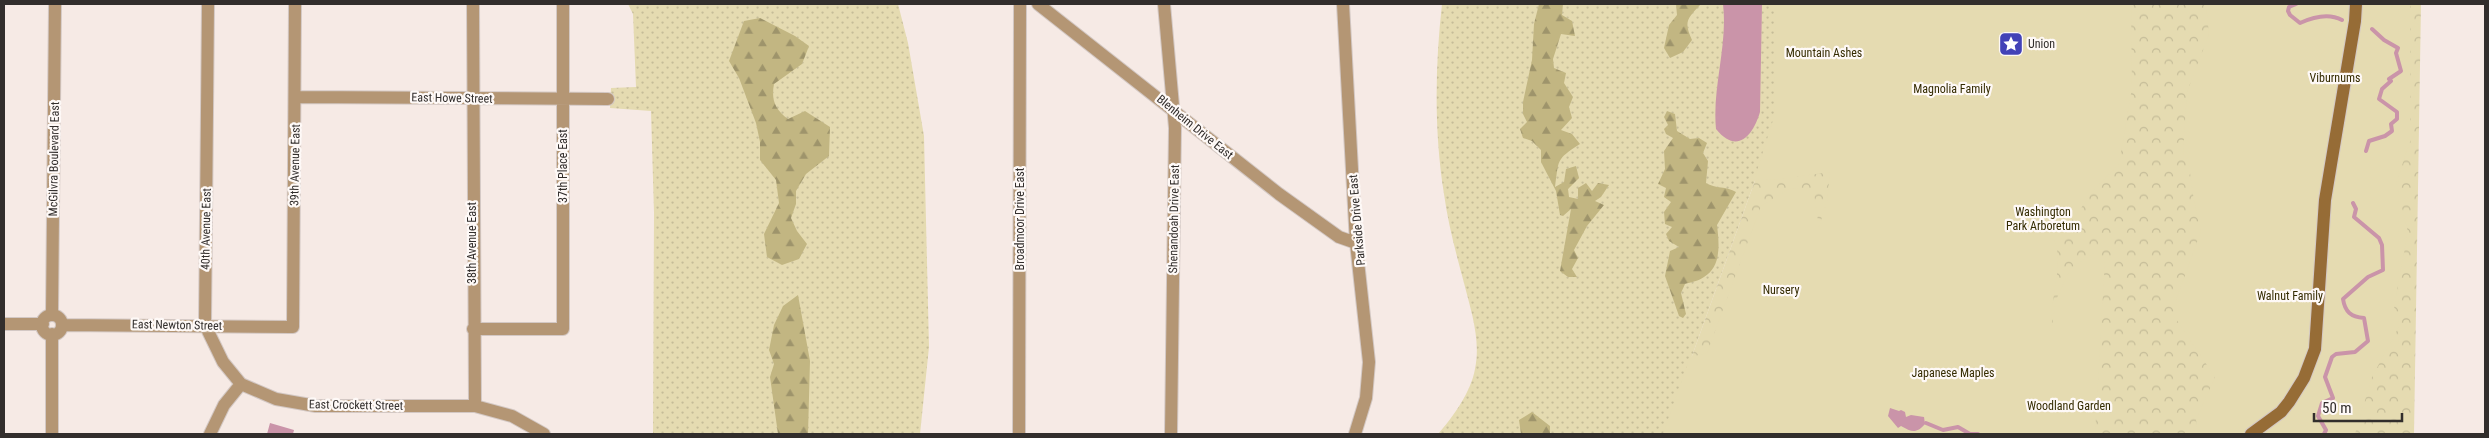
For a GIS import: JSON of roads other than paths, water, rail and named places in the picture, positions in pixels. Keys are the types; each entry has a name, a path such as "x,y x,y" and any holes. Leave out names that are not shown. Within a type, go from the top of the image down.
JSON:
{"main road":[{"path":"2251,434 2280,412 2289,402 2304,378 2315,349 2325,200 2356,21 2356,4"}],"street":[{"name":"McGilvra Boulevard East","path":"52,315 55,4"},
{"name":"40th Avenue East","path":"208,4 205,325 223,362 241,384"},
{"name":"39th Avenue East","path":"293,327 296,4"},
{"name":"38th Avenue East","path":"473,4 473,329 475,406"},
{"name":"37th Place East","path":"473,329 563,329 563,4"},
{"name":"Broadmoor Drive East","path":"1019,434 1020,4"},
{"name":"Blenheim Drive East","path":"1038,4 1279,194 1339,237 1356,243"},
{"name":"Shenandoah Drive East","path":"1164,4 1175,128 1172,434"},
{"name":"Parkside Drive East","path":"1343,4 1356,243 1369,362 1366,398 1355,434"},
{"name":"East Howe Street","path":"296,97 608,99"},
{"path":"52,315 59,317 62,324 60,332 52,334 44,330 42,324 45,318 52,315"},
{"path":"4,324 42,324"},
{"name":"East Newton Street","path":"62,324 293,327"},
{"path":"52,334 52,434"},
{"path":"210,434 224,406 241,384"},
{"name":"East Crockett Street","path":"241,384 276,399 316,406 475,406"},
{"path":"475,406 512,416 544,434"}],"waterway":[{"path":"2296,4 2289,7 2288,11 2300,23 2321,17 2332,17 2342,20"},
{"path":"2366,151 2369,141 2385,136 2392,131 2391,124 2397,119 2397,112 2379,99 2382,89 2391,81 2389,79 2401,71 2396,53 2398,48 2384,40 2372,29"},
{"path":"2324,434 2326,430 2318,416 2322,403 2333,398 2325,377 2332,357 2336,354 2355,352 2368,341 2364,318 2349,313 2343,299 2368,277 2383,270 2382,245 2379,238 2354,217 2356,209 2353,203"},
{"path":"1926,423 1943,430 1958,427 1970,434 1978,434"}],"place":[{"name":"Union","path":"2011,44"}],"park label":[{"name":"Mountain Ashes","path":"1824,53"},
{"name":"Viburnums","path":"2335,78"},
{"name":"Magnolia Family","path":"1952,89"},
{"name":"Washington Park Arboretum","path":"2043,219"},
{"name":"Nursery","path":"1781,290"},
{"name":"Walnut Family","path":"2290,296"},
{"name":"Japanese Maples","path":"1953,373"},
{"name":"Woodland Garden","path":"2069,406"}]}
